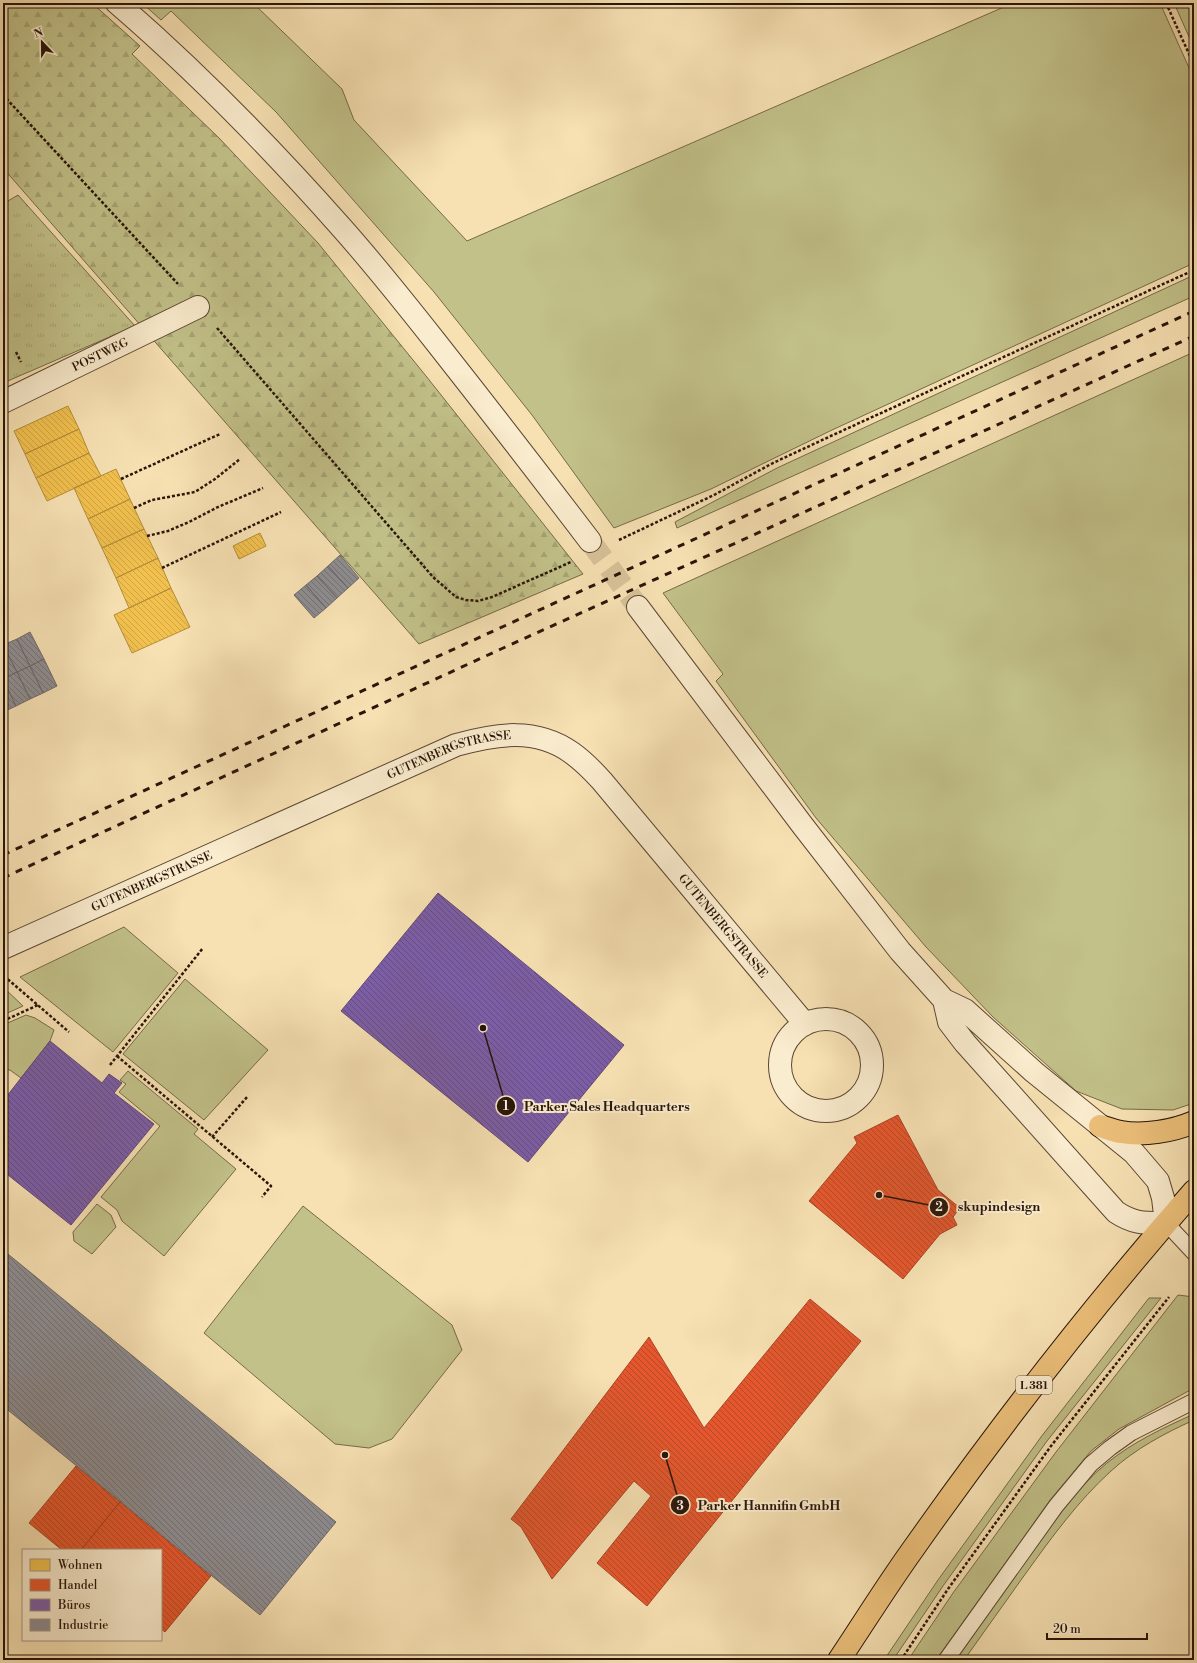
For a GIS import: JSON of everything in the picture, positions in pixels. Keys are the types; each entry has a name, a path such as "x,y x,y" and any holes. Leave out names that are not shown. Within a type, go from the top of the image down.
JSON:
{"main road":[{"path":"1100,1126 1120,1132 1147,1133 1194,1122"},
{"name":"L 381","path":"839,1660 910,1552 1016,1408 1106,1295 1194,1191"}],"street":[{"path":"117,3 151,33 261,139 342,228 422,325 590,541"},
{"name":"POSTWEG","path":"3,402 198,307"},
{"path":"638,607 890,939 944,1000 965,1010 1034,1072 1134,1153 1158,1181 1163,1198 1166,1223 1140,1223 1128,1219 1116,1212 965,1043 949,1022 944,1000"},
{"name":"GUTENBERGSTRASSE","path":"3,948 456,745 479,738 502,735 521,735 542,738 557,744 573,754 602,781 805,1024"},
{"path":"819,1019 835,1019 849,1025 861,1034 869,1047 873,1062 871,1077 865,1091 854,1102 841,1109 826,1112 811,1109 798,1101 787,1090 781,1076 780,1061 784,1046 793,1033 805,1024 819,1019"}],"lane":[{"path":"1166,1223 1194,1253"},
{"path":"946,1660 1056,1506 1091,1464 1130,1433 1194,1401"}],"path":[{"path":"1166,3 1194,65"},
{"path":"3,96 170,275 433,577 456,597 478,601 492,597 573,561"},
{"path":"615,542 714,495 773,463 1194,270"},
{"path":"121,479 220,434"},
{"path":"134,508 152,500 195,492 215,479 240,459"},
{"path":"147,536 168,531 218,507 263,488"},
{"path":"162,568 281,512"},
{"path":"110,1065 203,948"},
{"path":"3,975 69,1032"},
{"path":"3,1021 38,1005"},
{"path":"116,1056 271,1186 262,1197"},
{"path":"212,1137 248,1096"},
{"path":"901,1660 948,1589 1052,1446 1169,1297"}],"green space":[{"path":"3,3 92,3 140,46 132,54 219,138 318,243 583,574 419,644 3,168"},
{"path":"142,3 253,3 342,89 354,120 467,241 1013,3 1160,3 1194,79 1194,263 832,430 711,489 614,528 532,415 434,292 276,112 171,11 161,20"},
{"path":"1174,3 1194,3 1194,48"},
{"path":"18,195 135,326 3,383 3,204"},
{"path":"1194,275 1194,296 677,528 675,522 777,468"},
{"path":"1194,352 1194,1103 1173,1110 1122,1109 1076,1091 993,1017 926,947 816,818 716,681 723,674 663,593"},
{"path":"124,927 178,973 113,1052 20,977"},
{"path":"185,979 268,1050 204,1120 123,1054"},
{"path":"3,987 23,1006 3,1015"},
{"path":"26,1015 35,1018 54,1030 50,1041 21,1078 10,1070 3,1069 3,1025"},
{"path":"128,1071 198,1129 194,1134 236,1169 164,1256 122,1221 117,1210 101,1197 160,1126 119,1092 126,1084 120,1080"},
{"path":"97,1204 111,1215 116,1227 92,1254 74,1241 73,1232"},
{"path":"303,1206 452,1325 462,1350 392,1439 369,1448 335,1444 204,1333"},
{"path":"1178,1295 1194,1297 1194,1388 1119,1429 1091,1451 1051,1499 936,1660 908,1660 953,1593 1056,1452"},
{"path":"1149,1298 1161,1298 1047,1441 943,1586 893,1660 884,1660 938,1580 1041,1437"},
{"path":"1194,1414 1194,1420 1161,1436 1120,1463 1087,1495 1076,1507 1026,1573 964,1660 956,1660 1047,1531 1085,1484 1107,1463 1127,1448"}],"building: Wohnen":[{"path":"68,406 79,429 25,454 14,431"},
{"path":"79,429 89,453 36,478 25,454"},
{"path":"89,453 101,476 47,501 36,478"},
{"path":"116,469 130,499 88,519 74,488"},
{"path":"130,499 144,529 102,548 88,519"},
{"path":"144,529 158,558 116,578 102,548"},
{"path":"260,533 266,546 239,559 233,546"},
{"path":"158,558 171,588 129,608 116,578"},
{"path":"171,588 190,627 132,653 114,615"}],"building: Handel":[{"path":"898,1115 938,1190 960,1208 953,1217 957,1225 940,1234 903,1279 809,1201 857,1143 854,1137"},
{"path":"810,1299 861,1341 647,1606 597,1563 651,1496 634,1481 552,1579 521,1527 511,1519 649,1337 704,1428"},
{"path":"76,1466 120,1502 82,1549 61,1549 29,1523"},
{"path":"120,1502 211,1576 165,1632 162,1630 162,1549 82,1549"}],"building: Büros":[{"path":"438,893 624,1045 528,1162 341,1011"},
{"path":"50,1041 102,1083 109,1074 122,1083 114,1093 154,1124 71,1225 3,1171 3,1101"}],"building: Industrie":[{"path":"340,555 359,578 348,588 328,566"},
{"path":"328,566 348,588 337,598 317,576"},
{"path":"317,576 337,598 326,608 306,585"},
{"path":"306,585 326,608 314,618 294,595"},
{"path":"30,632 44,659 30,666 17,639"},
{"path":"17,639 30,666 17,672 3,645"},
{"path":"3,645 17,672 3,679"},
{"path":"44,659 57,686 43,693 30,666"},
{"path":"30,666 43,693 30,699 17,672"},
{"path":"17,672 30,699 16,706 3,679"},
{"path":"3,679 16,706 3,712"},
{"path":"3,1250 336,1522 260,1615 3,1406"}],"tunnel":[{"path":"590,541 638,607"}],"railway":[{"path":"3,855 1194,311"},
{"path":"3,878 501,649 1194,336"}],"place":[{"name":"Parker Sales Headquarters","path":"483,1028"},
{"name":"skupindesign","path":"879,1195"},
{"name":"Parker Hannifin GmbH","path":"665,1455"}]}
